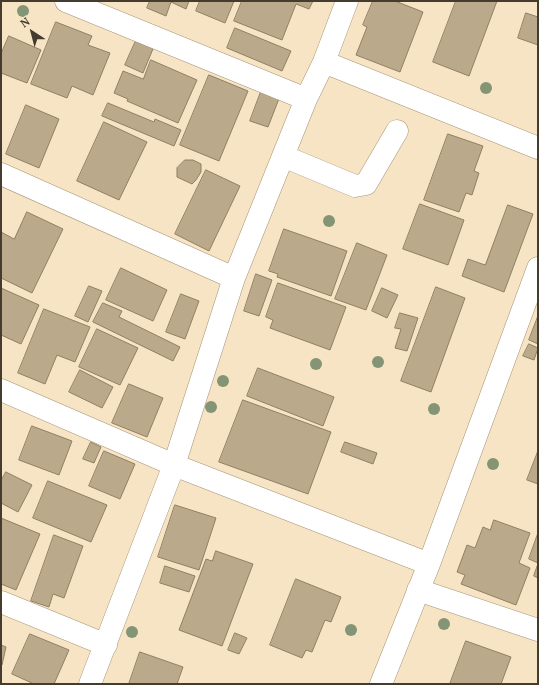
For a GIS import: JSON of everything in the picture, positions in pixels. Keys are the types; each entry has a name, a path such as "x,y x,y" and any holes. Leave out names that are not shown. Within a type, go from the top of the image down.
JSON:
{"street":[{"path":"66,1 306,99"},
{"path":"90,684 174,465 234,278 306,99 324,62 347,1"},
{"path":"324,62 538,148"},
{"path":"283,156 355,186 366,184 397,131"},
{"path":"1,174 234,278"},
{"path":"381,684 429,564 538,268"},
{"path":"1,390 174,465 429,564"},
{"path":"418,590 538,630"},
{"path":"1,602 106,645"}],"building":[{"path":"150,1 189,1 186,9 171,2 166,16 147,8"},
{"path":"200,1 234,1 225,23 196,11"},
{"path":"242,1 313,1 309,9 296,4 282,40 234,21"},
{"path":"373,1 395,1 423,12 400,72 356,55 367,27 363,25"},
{"path":"456,1 497,1 469,76 433,62"},
{"path":"526,13 538,17 538,45 518,38"},
{"path":"56,22 92,36 88,45 110,53 93,95 72,86 67,98 31,84"},
{"path":"235,28 291,51 282,71 227,48"},
{"path":"9,36 41,50 27,83 1,73 1,54"},
{"path":"138,36 155,44 143,73 125,65"},
{"path":"151,60 197,80 178,123 127,101 128,99 114,93 123,71 143,79"},
{"path":"209,75 248,91 219,161 180,145"},
{"path":"262,89 280,96 268,127 250,121"},
{"path":"108,103 154,122 155,119 181,130 174,146 102,116"},
{"path":"26,105 59,119 39,168 6,154"},
{"path":"104,122 147,142 119,200 77,181"},
{"path":"448,134 483,146 474,171 479,173 472,195 466,193 459,212 424,200"},
{"path":"185,160 193,160 201,164 201,172 192,184 177,177 177,168"},
{"path":"206,170 240,186 209,251 175,234"},
{"path":"420,204 464,220 448,265 403,249"},
{"path":"508,205 533,214 504,292 462,276 468,259 485,265"},
{"path":"27,212 63,229 32,293 1,278 1,232 14,239"},
{"path":"284,229 347,251 331,296 277,277 278,274 269,271"},
{"path":"357,243 387,255 366,310 335,299"},
{"path":"121,268 167,290 153,321 106,300"},
{"path":"256,274 272,280 259,316 244,311"},
{"path":"278,283 346,307 330,350 270,328 273,320 266,317"},
{"path":"89,286 102,291 88,322 75,316"},
{"path":"436,287 465,298 431,392 401,381"},
{"path":"1,288 39,305 21,344 1,335"},
{"path":"382,288 398,295 387,318 372,311"},
{"path":"181,294 199,301 185,339 166,332"},
{"path":"103,303 122,311 119,317 180,347 173,361 93,322"},
{"path":"44,309 90,327 75,362 57,355 45,384 18,373"},
{"path":"400,313 418,318 407,351 395,348 401,329 395,328"},
{"path":"538,316 538,344 529,340"},
{"path":"97,329 138,348 120,385 79,367"},
{"path":"529,344 538,348 534,360 523,356"},
{"path":"258,368 334,397 323,426 247,396"},
{"path":"80,370 113,387 102,408 69,392"},
{"path":"129,384 163,398 147,437 112,423"},
{"path":"243,400 331,432 308,494 219,462"},
{"path":"32,426 72,441 59,475 19,460"},
{"path":"91,442 101,447 94,463 83,459"},
{"path":"345,442 377,453 373,464 341,452"},
{"path":"104,451 135,464 120,499 89,486"},
{"path":"538,451 538,484 527,480"},
{"path":"6,472 32,485 18,512 1,503 1,481"},
{"path":"48,481 107,505 91,542 33,518"},
{"path":"175,505 216,518 199,570 158,557"},
{"path":"1,518 40,534 16,590 1,584"},
{"path":"494,520 530,533 519,563 530,568 516,605 461,584 465,575 457,572 467,545 475,548 483,527 490,530"},
{"path":"538,533 538,563 529,559"},
{"path":"54,535 83,546 64,598 53,594 49,607 31,601"},
{"path":"216,551 253,564 222,646 179,630 206,559 212,561"},
{"path":"538,564 538,578 534,576"},
{"path":"165,566 195,576 189,592 160,583"},
{"path":"296,579 341,597 331,622 325,620 312,652 306,650 302,658 270,645"},
{"path":"235,633 247,638 239,654 228,650"},
{"path":"30,634 69,650 54,684 34,684 12,674"},
{"path":"466,641 511,657 501,684 450,684"},
{"path":"1,645 6,647 2,665 1,665"},
{"path":"140,652 183,667 177,684 129,684"}]}
